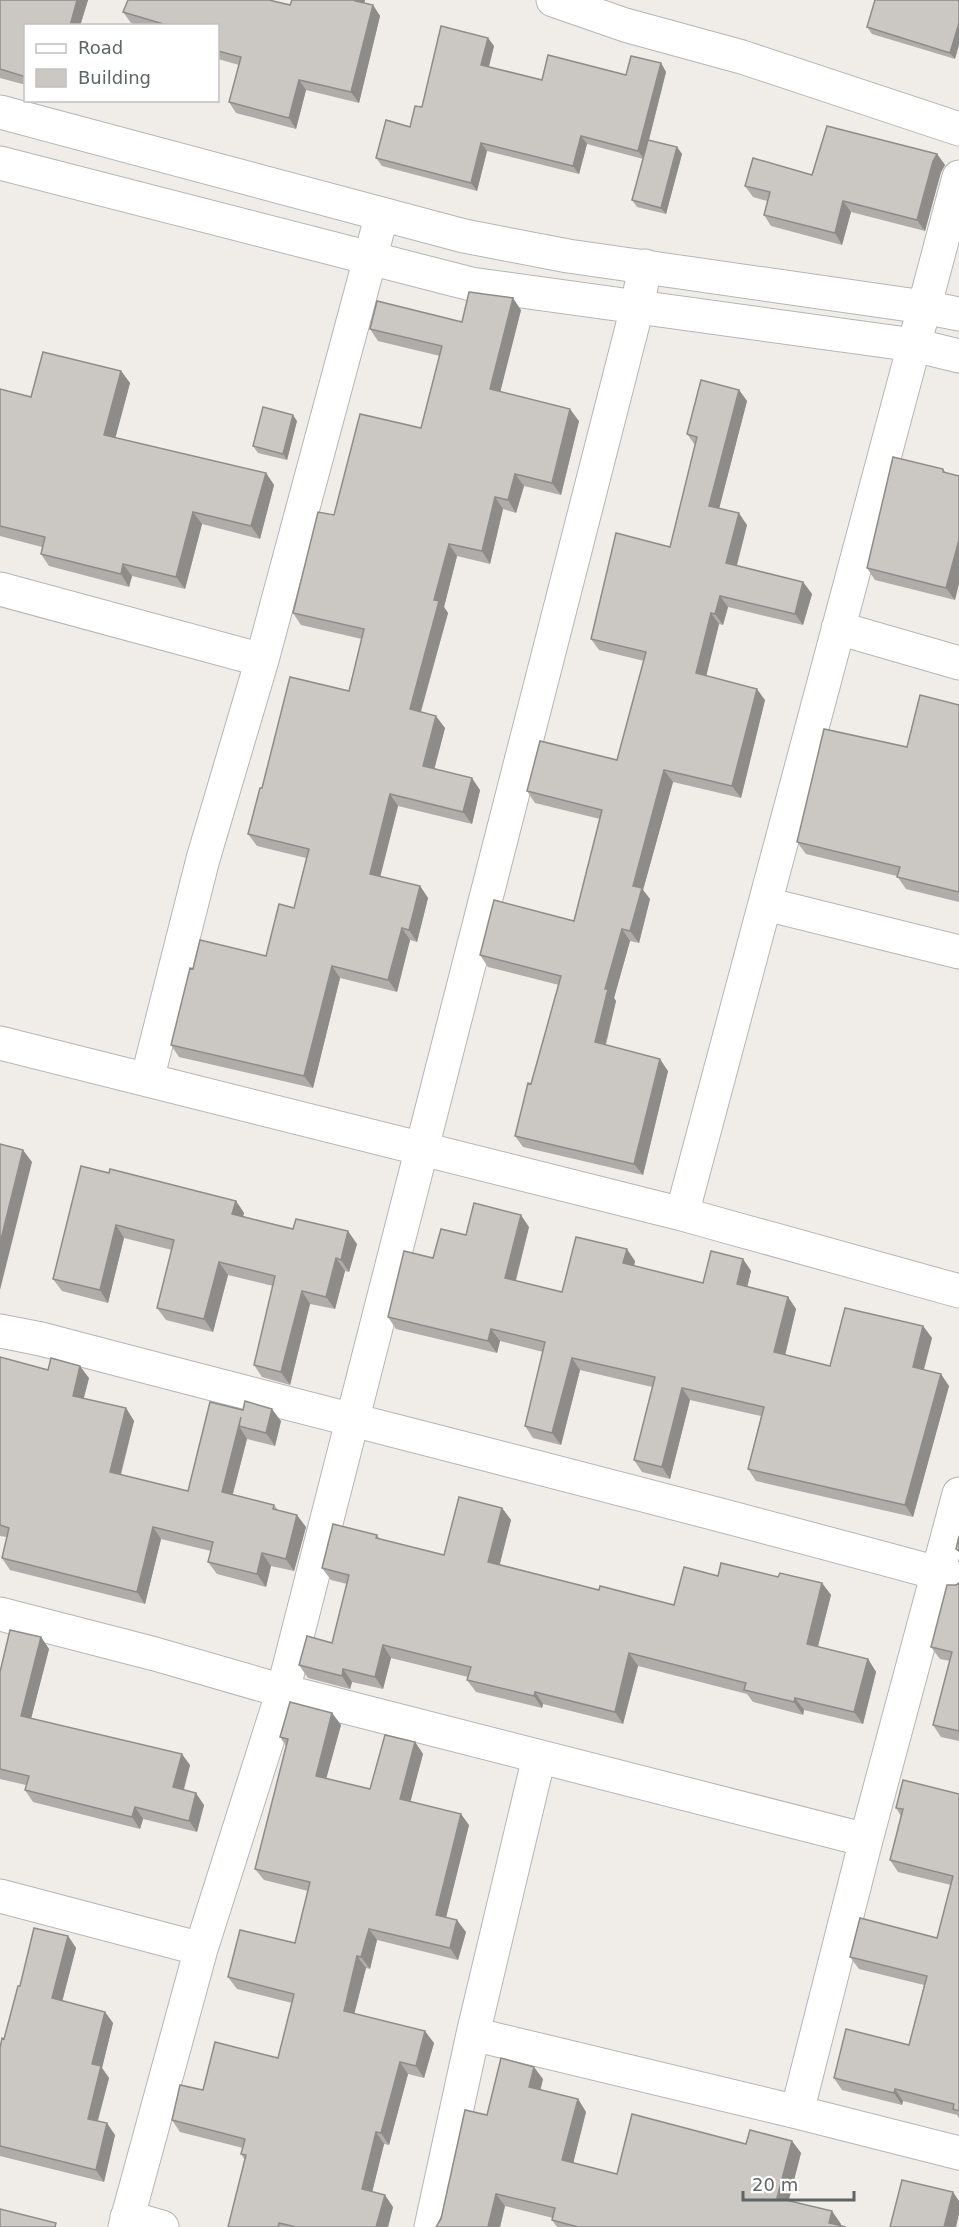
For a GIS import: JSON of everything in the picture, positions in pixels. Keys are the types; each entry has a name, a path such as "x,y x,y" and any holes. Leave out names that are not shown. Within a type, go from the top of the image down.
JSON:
{"street":[{"path":"554,0 625,25 742,57 959,129"},
{"path":"0,112 464,236 568,256 959,314"},
{"path":"0,163 471,284 914,345 959,356"},
{"path":"682,1214 959,177"},
{"path":"147,1080 203,859 262,660 382,214"},
{"path":"162,2227 126,2222 201,1949 283,1691 637,308 645,266"},
{"path":"0,589 262,660"},
{"path":"838,628 959,663"},
{"path":"765,904 959,952"},
{"path":"0,1042 682,1214 959,1291"},
{"path":"0,1331 678,1504 948,1576"},
{"path":"797,2112 866,1840 948,1576 959,1494"},
{"path":"0,1614 155,1654 283,1691 866,1840"},
{"path":"431,2227 473,2034 539,1756"},
{"path":"0,1896 201,1949"},
{"path":"473,2034 959,2153"}],"building":[{"path":"0,0 77,0 71,24 24,24 24,76 0,69"},
{"path":"128,0 269,0 290,5 292,0 355,0 373,5 351,92 299,80 289,118 229,102 241,57 219,51 219,24 163,24 123,12"},
{"path":"875,0 959,0 959,23 950,53 867,27"},
{"path":"441,26 488,38 481,65 542,80 548,55 626,75 631,56 661,63 638,151 581,136 573,166 481,143 471,183 376,158 386,120 410,127 415,106 422,107"},
{"path":"827,126 937,154 917,220 843,201 835,233 764,215 770,192 745,186 753,158 812,175"},
{"path":"648,140 677,147 661,208 632,200"},
{"path":"469,292 513,298 490,389 570,409 552,483 515,474 508,500 495,497 482,551 449,544 434,600 439,601 410,709 436,716 423,766 472,778 463,812 390,794 370,874 420,886 409,930 402,928 388,980 332,966 304,1076 171,1045 190,968 193,969 200,940 266,956 279,904 294,908 309,849 248,834 290,677 349,691 364,629 293,613 318,512 334,515 360,414 421,428 442,346 370,329 377,301 462,322"},
{"path":"43,352 121,371 104,435 266,473 251,526 193,512 176,577 123,564 121,574 41,554 45,537 0,526 0,389 31,397"},
{"path":"701,380 739,390 709,506 739,513 726,563 803,582 795,614 720,596 715,614 711,613 696,673 757,689 732,786 664,770 633,886 642,888 630,931 622,929 605,989 608,989 595,1042 660,1059 634,1164 515,1136 528,1083 531,1084 561,976 480,955 494,900 574,921 602,810 527,791 540,741 617,760 646,652 591,639 616,533 670,547 697,437 687,434"},
{"path":"263,407 293,415 283,454 253,446"},
{"path":"893,457 943,469 943,472 959,476 959,540 946,588 867,568"},
{"path":"920,695 959,705 959,892 897,877 900,867 797,842 824,729 907,747"},
{"path":"0,1144 23,1150 0,1243"},
{"path":"81,1166 109,1173 110,1169 236,1201 232,1214 293,1229 296,1219 348,1231 341,1260 336,1258 326,1297 302,1291 281,1372 254,1365 275,1276 219,1262 204,1319 157,1308 174,1240 116,1225 100,1290 53,1279"},
{"path":"474,1203 521,1215 505,1278 562,1292 576,1237 627,1249 623,1263 703,1283 711,1251 743,1259 737,1284 788,1297 774,1352 830,1366 845,1308 923,1326 913,1367 941,1374 905,1505 748,1469 764,1407 682,1388 662,1467 634,1460 655,1377 572,1358 552,1433 525,1426 545,1342 491,1329 488,1341 388,1317 404,1251 433,1258 441,1229 466,1235"},
{"path":"0,1357 48,1370 51,1358 80,1366 73,1396 126,1408 110,1472 188,1491 210,1402 243,1410 245,1401 272,1409 266,1433 239,1426 241,1417 222,1492 274,1505 273,1509 297,1515 286,1559 262,1553 257,1574 208,1562 213,1542 153,1527 137,1592 2,1558 9,1528 0,1525"},
{"path":"459,1497 502,1508 488,1562 599,1590 600,1586 674,1605 684,1567 718,1576 721,1563 778,1577 780,1573 822,1583 807,1644 868,1659 854,1712 795,1698 794,1702 744,1690 746,1683 629,1653 615,1712 535,1692 534,1696 467,1680 471,1667 383,1645 375,1677 343,1669 342,1676 299,1665 307,1636 332,1643 349,1575 322,1568 333,1524 377,1535 376,1538 444,1555"},
{"path":"959,1583 959,1731 933,1725 952,1652 931,1647 947,1585"},
{"path":"10,1630 41,1637 21,1716 182,1754 173,1787 196,1793 189,1821 135,1807 132,1817 25,1790 29,1776 0,1769 0,1672"},
{"path":"290,1702 332,1713 316,1776 370,1789 385,1735 415,1742 400,1799 461,1814 436,1915 457,1920 450,1948 369,1929 361,1957 357,1956 344,2011 425,2031 416,2066 400,2062 381,2133 376,2132 362,2189 385,2195 376,2227 296,2227 279,2223 278,2227 228,2227 246,2155 241,2154 245,2139 172,2120 180,2085 203,2090 215,2042 278,2058 294,1994 228,1977 240,1930 295,1943 310,1882 255,1869 288,1739 280,1737"},
{"path":"903,1780 959,1794 959,2111 953,2109 954,2104 895,2089 894,2093 834,2078 846,2029 909,2045 927,1976 850,1957 860,1918 937,1938 953,1876 890,1860 903,1809 896,1808"},
{"path":"34,1928 68,1936 52,1998 105,2012 92,2064 101,2066 88,2119 107,2123 96,2170 0,2146 0,2048 18,1986 20,1986"},
{"path":"501,2058 534,2067 529,2087 578,2099 562,2160 617,2174 632,2114 746,2144 750,2130 792,2141 777,2198 832,2211 829,2223 846,2227 578,2227 552,2220 555,2208 496,2194 488,2227 436,2227 441,2219 465,2110 487,2115"},
{"path":"902,2180 953,2192 944,2227 890,2227"},
{"path":"0,2209 56,2223 55,2227 0,2227"}]}
